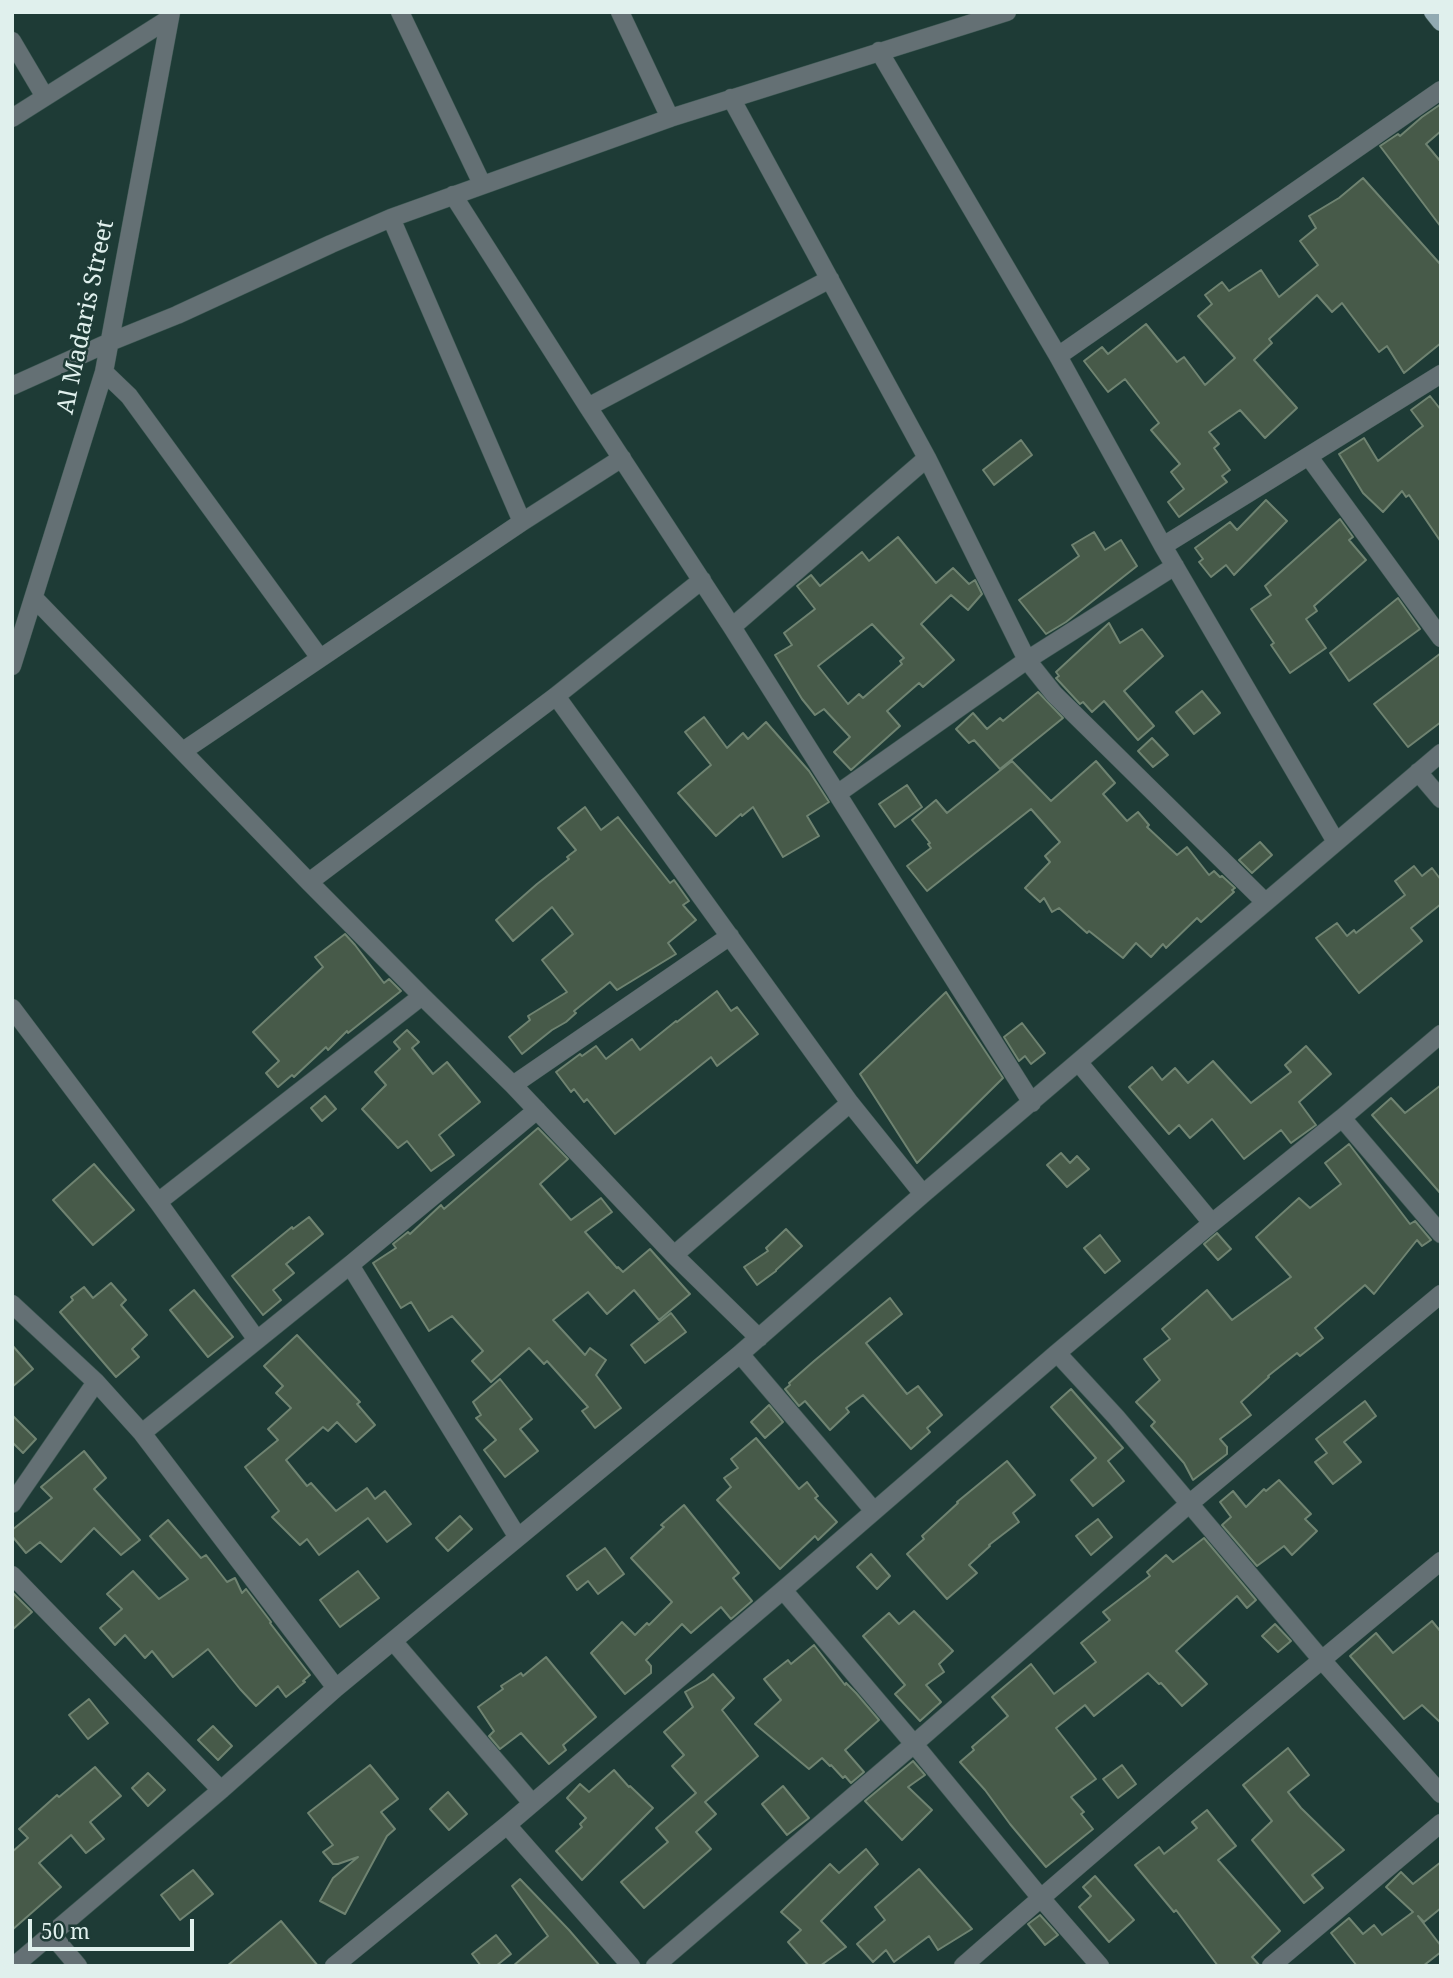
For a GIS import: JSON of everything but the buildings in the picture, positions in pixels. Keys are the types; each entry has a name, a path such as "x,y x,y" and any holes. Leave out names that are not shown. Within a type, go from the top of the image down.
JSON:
{"main road":[{"path":"1433,12 1441,22"}],"street":[{"path":"400,12 482,184"},
{"path":"620,12 670,118"},
{"path":"12,386 391,218 670,118 879,51 956,20 1007,12"},
{"path":"12,118 170,15"},
{"name":"Al Madaris Street","path":"12,666 104,372 170,15"},
{"path":"12,41 44,97"},
{"path":"879,51 1058,356 1163,546 1336,842"},
{"path":"1058,356 1441,90"},
{"path":"731,98 928,458 1027,660 1054,694 1265,902"},
{"path":"453,195 732,627 1032,1103"},
{"path":"391,218 522,522"},
{"path":"588,407 830,279"},
{"path":"104,372 130,396 320,658"},
{"path":"1163,546 1441,374"},
{"path":"1309,457 1441,638"},
{"path":"183,751 522,522 622,458"},
{"path":"732,627 928,458"},
{"path":"837,794 1027,660 1175,566"},
{"path":"309,882 556,696 702,580"},
{"path":"34,598 309,882 513,1085 674,1255 759,1338"},
{"path":"556,696 850,1103 923,1194"},
{"path":"13,1966 221,1790 336,1688 759,1338 923,1194 1441,753"},
{"path":"1418,772 1441,799"},
{"path":"513,1085 730,936"},
{"path":"158,1202 422,996"},
{"path":"12,1008 158,1202 257,1340"},
{"path":"334,1966 507,1825 1057,1353 1441,1034"},
{"path":"1079,1063 1212,1223"},
{"path":"674,1255 850,1103"},
{"path":"142,1433 537,1111"},
{"path":"1342,1118 1441,1234"},
{"path":"350,1265 517,1536"},
{"path":"654,1966 1189,1504 1441,1294"},
{"path":"12,1304 96,1382 142,1433 336,1688"},
{"path":"1057,1353 1116,1418 1321,1660 1441,1794"},
{"path":"740,1354 874,1511"},
{"path":"12,1504 96,1382"},
{"path":"963,1966 1040,1897 1441,1561"},
{"path":"12,1575 221,1790"},
{"path":"783,1590 1100,1966"},
{"path":"393,1641 532,1803"},
{"path":"1271,1966 1441,1823"},
{"path":"507,1825 631,1966"},
{"path":"51,1934 78,1966"}]}
